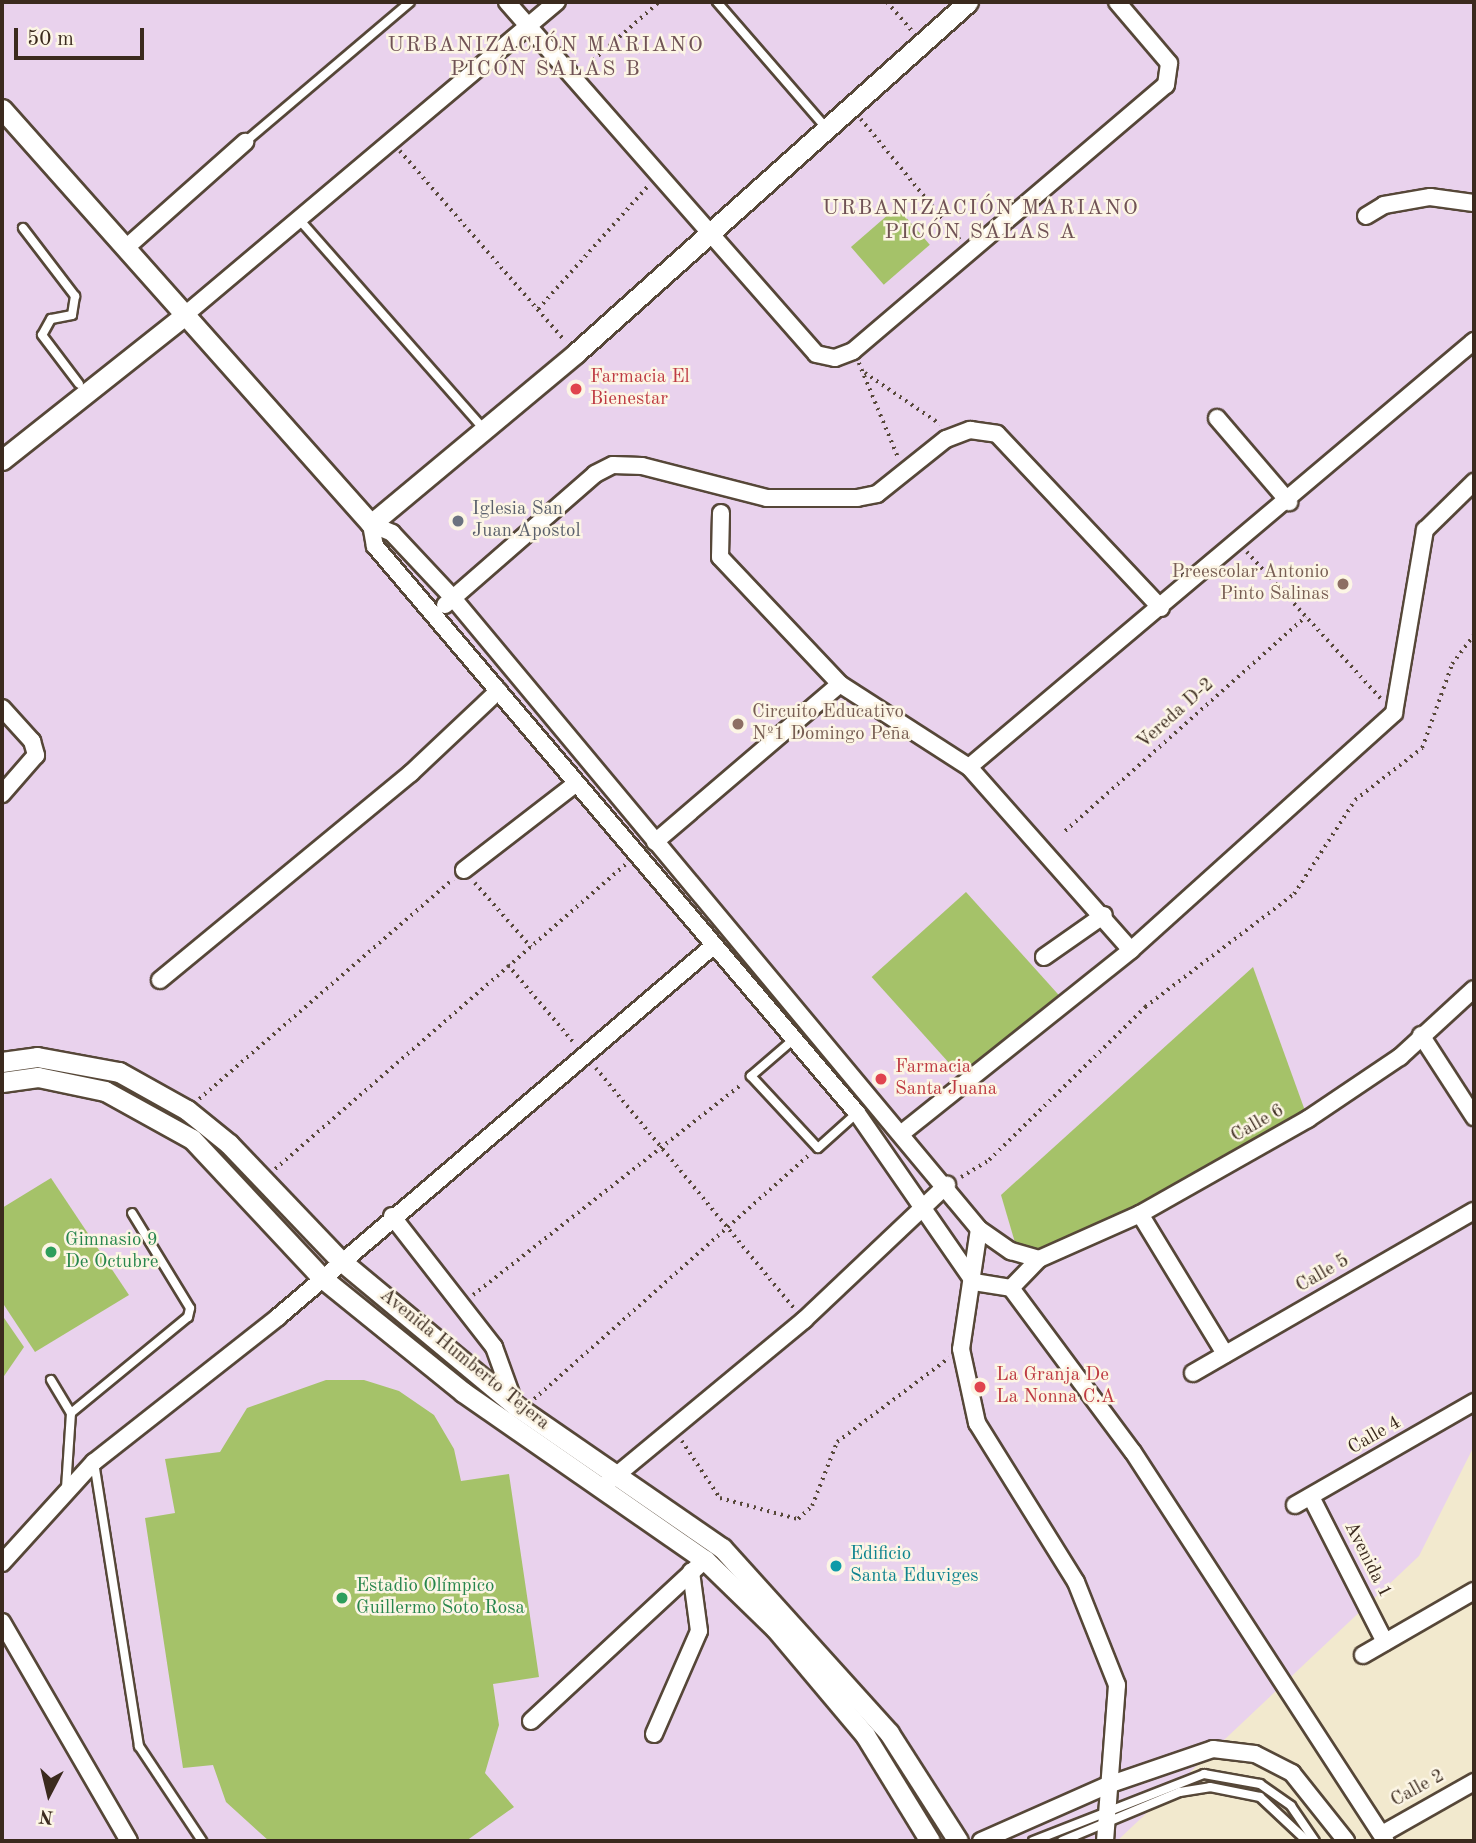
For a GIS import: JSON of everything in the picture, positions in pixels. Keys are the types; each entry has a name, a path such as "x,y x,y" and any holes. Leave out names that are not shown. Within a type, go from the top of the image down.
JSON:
{"street":[{"path":"508,2 816,354 835,358 853,351 1166,85 1169,63 1117,2"},
{"path":"2,460 186,314 389,139 557,2"},
{"path":"371,524 576,353 920,40 968,2"},
{"path":"2,109 128,246 371,524 392,533 453,598 655,842 947,1185 979,1229 1011,1251 1039,1259 1011,1288"},
{"path":"128,246 245,142"},
{"path":"1366,216 1384,205 1430,197 1474,203"},
{"path":"2,444 165,316 186,314"},
{"path":"969,767 1471,352"},
{"path":"1217,418 1289,502"},
{"path":"435,613 595,474 613,465 642,466 767,498 857,498 905,475 956,435 997,433 1161,608"},
{"path":"902,1133 1131,950 1394,713 1425,530 1474,482"},
{"path":"720,513 720,557 840,684 969,767 1104,915 1131,950"},
{"path":"371,524 375,546 435,613 574,785 858,1114 926,1206 974,1282 1011,1288 1133,1452 1384,1838"},
{"path":"655,842 840,684"},
{"path":"160,980 411,773 498,691"},
{"path":"2,708 32,741 36,755 2,794"},
{"path":"464,870 574,785"},
{"path":"1044,957 1104,915"},
{"path":"2,1563 66,1489 94,1462 321,1278 582,1052 712,947"},
{"name":"Calle 6","path":"1039,1259 1140,1214 1308,1119 1400,1057 1474,989"},
{"path":"1421,1035 1474,1118"},
{"name":"Avenida Humberto Tejera","path":"2,1062 37,1057 119,1072 187,1110 262,1180 340,1260 519,1408 617,1472 722,1548 785,1613 889,1733 958,1841"},
{"name":"Avenida Humberto Tejera","path":"2,1082 38,1077 106,1091 192,1139 321,1278 463,1392 602,1487 775,1628 865,1735 930,1841"},
{"path":"602,1487 676,1422 804,1320 947,1185"},
{"name":"Calle 5","path":"1193,1373 1474,1211"},
{"path":"1140,1214 1225,1354"},
{"path":"392,1216 463,1303 494,1347 519,1408"},
{"path":"979,1229 974,1282 961,1349 977,1423 1076,1582 1117,1685 1105,1841"},
{"name":"Calle 4","path":"1296,1505 1474,1402"},
{"name":"Avenida 1","path":"1311,1497 1385,1642"},
{"path":"531,1721 698,1566"},
{"path":"654,1734 699,1631 698,1566"},
{"path":"1363,1655 1474,1591"},
{"path":"2,1622 129,1841"},
{"path":"981,1841 1108,1785 1202,1750 1255,1754 1301,1780 1346,1841"},
{"name":"Calle 2","path":"1384,1838 1474,1782"}],"lane":[{"path":"245,142 410,2"},
{"path":"717,2 826,128"},
{"path":"297,217 485,430"},
{"path":"23,228 75,296 72,315 51,319 42,335 79,384"},
{"path":"794,1039 751,1076 818,1147 858,1114"},
{"path":"71,1413 188,1318 190,1308 132,1213"},
{"path":"51,1380 71,1413 66,1489"},
{"path":"94,1462 136,1737 153,1777 202,1841"},
{"path":"1062,1841 1191,1775 1237,1776 1285,1800 1315,1841"},
{"path":"1033,1841 1180,1792 1224,1788 1271,1804 1307,1841"}],"path":[{"path":"593,60 659,2"},
{"path":"887,2 920,40"},
{"path":"850,105 971,253"},
{"path":"389,139 576,353"},
{"path":"538,309 659,173"},
{"path":"853,351 905,475"},
{"path":"864,372 956,435"},
{"path":"1240,544 1394,713"},
{"name":"Vereda D-2","path":"1065,831 1305,617"},
{"path":"947,1185 989,1160 1144,1007 1294,894 1355,800 1422,748 1452,664 1474,635"},
{"path":"262,1180 635,856"},
{"path":"187,1110 464,870 531,947"},
{"path":"508,965 664,1148 804,1320"},
{"path":"463,1303 664,1148 751,1076"},
{"path":"519,1408 818,1147"},
{"path":"676,1422 685,1453 720,1497 799,1519 812,1506 837,1442 961,1349"}],"shaded area":[{"name":"Circuito Educativo Nº1 Domingo Peña","path":"2,2 1474,2 1474,1446 1419,1556 1117,1841 2,1841"}],"green space":[{"path":"897,207 930,245 884,285 851,247"},
{"path":"966,892 1061,998 967,1083 872,977"},
{"path":"1253,967 1308,1119 1151,1214 1021,1263 1001,1195"},
{"name":"Gimnasio 9 De Octubre","path":"51,1178 129,1295 35,1352 2,1302 2,1208"},
{"path":"2,1315 24,1347 2,1379"},
{"name":"Estadio Olímpico Guillermo Soto Rosa","path":"326,1380 364,1380 399,1391 434,1415 454,1449 461,1481 509,1474 539,1677 493,1684 499,1725 485,1773 514,1807 466,1841 269,1841 226,1802 213,1765 183,1768 145,1518 175,1513 165,1459 220,1452 247,1408"}],"place":[{"name":"Farmacia El Bienestar","path":"576,389"},
{"name":"Iglesia San Juan Apostol","path":"458,521"},
{"name":"Preescolar Antonio Pinto Salinas","path":"1343,584"},
{"name":"Circuito Educativo Nº1 Domingo Peña","path":"738,724"},
{"name":"Farmacia Santa Juana","path":"881,1079"},
{"name":"Gimnasio 9 De Octubre","path":"51,1252"},
{"name":"La Granja De La Nonna C.A","path":"980,1387"},
{"name":"Edificio Santa Eduviges","path":"836,1566"},
{"name":"Estadio Olímpico Guillermo Soto Rosa","path":"342,1598"}],"district":[{"name":"URBANIZACIÓN MARIANO PICÓN SALAS B","path":"546,58"},
{"name":"URBANIZACIÓN MARIANO PICÓN SALAS A","path":"981,221"}]}
